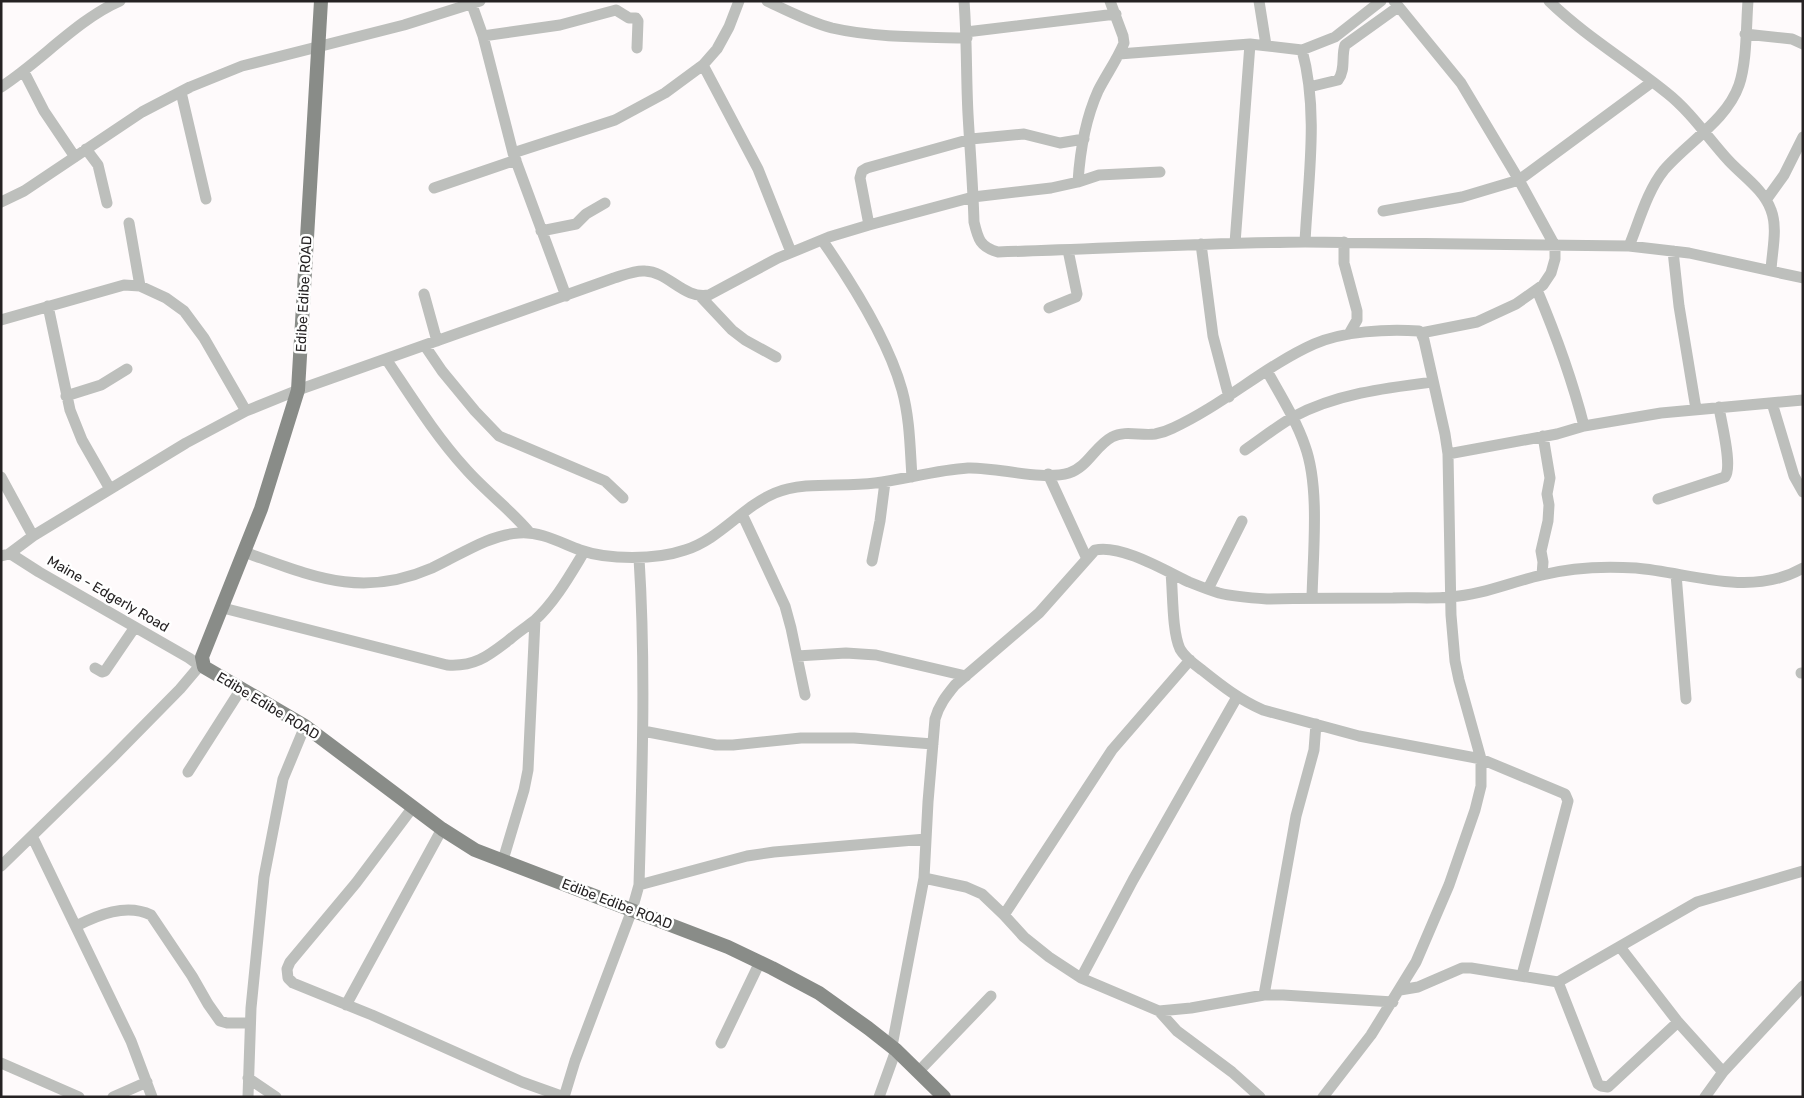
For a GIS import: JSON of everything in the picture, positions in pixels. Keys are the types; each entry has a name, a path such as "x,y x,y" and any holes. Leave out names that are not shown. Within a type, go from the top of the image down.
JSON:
{"main road":[{"name":"Edibe Edibe ROAD","path":"322,1 298,390 261,509 201,664 305,726 442,829 475,850 728,947 819,993 894,1048 944,1097"}],"street":[{"path":"1,87 24,72 89,19 120,1"},
{"path":"434,188 514,156 615,120 665,93 703,65 717,49 729,27 739,1"},
{"path":"767,1 800,17 831,28 886,37 967,35 1116,14"},
{"path":"964,1 974,222 977,235 983,245 990,250 998,252 1305,242 1629,246 1689,253 1803,278"},
{"path":"1078,182 1080,155 1087,120 1098,92 1124,43 1116,14 1110,1"},
{"path":"1259,1 1266,45"},
{"path":"1119,54 1250,44 1302,50 1335,36 1381,1"},
{"path":"1550,1 1668,94 1766,200 1773,215 1774,229 1771,270"},
{"path":"1629,246 1657,181 1670,164 1704,132 1734,96 1739,84 1748,1"},
{"path":"1,202 24,190 142,112 190,87 242,66 476,3 514,156 566,296"},
{"path":"244,552 312,575 357,583 375,584 410,577 501,536 520,533 530,533 584,552 639,558 687,550 716,534 776,492 806,486 844,486 884,482 966,468 1048,474 1072,472 1082,466 1103,444 1116,435 1150,435 1164,432 1229,397 1267,371 1314,344 1349,334 1416,331 1421,333 1476,322 1516,304 1544,284 1551,273 1555,259 1555,246 1519,180 1461,83 1396,4 1345,45 1342,52 1343,70 1338,80 1309,88"},
{"path":"483,36 560,24 616,10 629,18 636,18 638,21 638,48"},
{"path":"1745,34 1792,39 1803,44"},
{"path":"1235,243 1250,44"},
{"path":"1302,50 1309,88 1311,126 1305,242"},
{"path":"703,65 758,169 791,252"},
{"path":"24,72 44,111 75,157"},
{"path":"1384,211 1462,197 1519,180 1652,82"},
{"path":"181,92 206,199"},
{"path":"868,225 860,178 862,171 867,168 971,138 1024,134 1060,143 1084,139"},
{"path":"1766,200 1784,175 1803,137"},
{"path":"86,149 98,165 108,203"},
{"path":"5,555 186,443 246,411 298,390 614,278 646,270 661,276 689,293 701,296 709,295 791,252 868,225 973,197 1045,189 1078,182 1098,175 1160,172"},
{"path":"541,231 576,224 586,214 605,203"},
{"path":"129,223 140,286"},
{"path":"822,240 849,278 877,330 898,377 905,404 912,477"},
{"path":"1344,242 1344,263 1357,311 1357,320 1349,334"},
{"path":"1201,244 1213,336 1229,397"},
{"path":"1049,308 1076,297 1077,294 1068,250"},
{"path":"1673,251 1679,306 1696,409"},
{"path":"1,320 124,285 140,286 166,298 184,311 204,338 246,411"},
{"path":"1537,290 1570,375 1584,426"},
{"path":"424,294 437,341"},
{"path":"701,296 732,330 776,357"},
{"path":"48,306 66,396 82,440 110,489"},
{"path":"1323,1097 1371,1035 1400,990 1428,937 1452,877 1479,796 1482,774 1481,760 1455,661 1451,597 1448,454 1421,333"},
{"path":"425,346 442,371 499,436 604,481 623,498"},
{"path":"386,360 454,456 530,533"},
{"path":"66,396 101,385 127,369"},
{"path":"1267,371 1293,417 1306,447 1313,482 1312,598"},
{"path":"1245,450 1293,417 1334,400 1357,393 1433,382"},
{"path":"1448,454 1543,436 1584,426 1661,413 1803,400"},
{"path":"1772,404 1794,476 1803,492"},
{"path":"1658,499 1725,477 1728,474 1718,407"},
{"path":"1542,575 1543,562 1541,551 1548,521 1549,505 1547,494 1550,478 1543,436"},
{"path":"1048,474 1087,559"},
{"path":"1,477 33,536"},
{"path":"872,561 880,521 884,482"},
{"path":"742,514 785,606 805,695"},
{"path":"1208,589 1242,521"},
{"path":"878,1097 894,1048 924,878 935,719 938,708 945,697 966,676 1039,613 1095,550 1110,549 1147,562 1208,589 1240,597 1268,599 1451,597 1496,589 1542,575 1608,566 1651,570 1727,582 1759,582 1780,578 1803,568"},
{"path":"223,608 455,666 476,662 488,656 535,620 567,580 584,552"},
{"name":"Maine - Edgerly Road","path":"5,555 201,664"},
{"path":"413,807 356,883 290,962 287,970 288,978 522,1082 564,1097 578,1052 632,910 639,885 643,731 642,611 639,558"},
{"path":"1171,573 1176,635 1180,648 1185,656 1237,697 1263,710 1359,736 1481,760 1565,794 1568,797 1522,975"},
{"path":"1676,574 1686,699"},
{"path":"503,860 528,770 535,620"},
{"path":"95,668 102,672 105,671 135,627"},
{"path":"797,656 876,655 966,676"},
{"path":"1004,915 1112,750 1190,660"},
{"path":"1,866 119,751 180,689 201,664"},
{"path":"188,772 241,689"},
{"path":"1082,978 1133,880 1237,697"},
{"path":"1264,995 1296,816 1314,750 1316,724"},
{"path":"248,1097 250,1023 264,877 283,779 305,726"},
{"path":"643,731 716,745 801,738 854,738 933,744"},
{"path":"346,1005 442,829"},
{"path":"32,836 131,1041 152,1097"},
{"path":"639,885 747,856 798,849 926,839"},
{"path":"1400,990 1430,983 1462,968 1522,975 1558,982 1697,902 1803,871"},
{"path":"924,878 966,886 982,894 1024,937 1043,952 1082,978 1159,1011 1177,1031 1208,1056 1232,1072 1260,1097"},
{"path":"76,926 94,918 123,911 132,910 151,915 220,1020 228,1023 250,1023"},
{"path":"1620,947 1678,1022 1723,1072"},
{"path":"721,1043 760,962"},
{"path":"1558,982 1600,1086 1608,1087 1678,1022"},
{"path":"1705,1097 1723,1072 1803,986"},
{"path":"1159,1011 1240,1001 1264,995 1392,1002"},
{"path":"919,1071 991,996"},
{"path":"1,1063 79,1097"},
{"path":"248,1078 276,1097"},
{"path":"113,1097 147,1082"}]}
